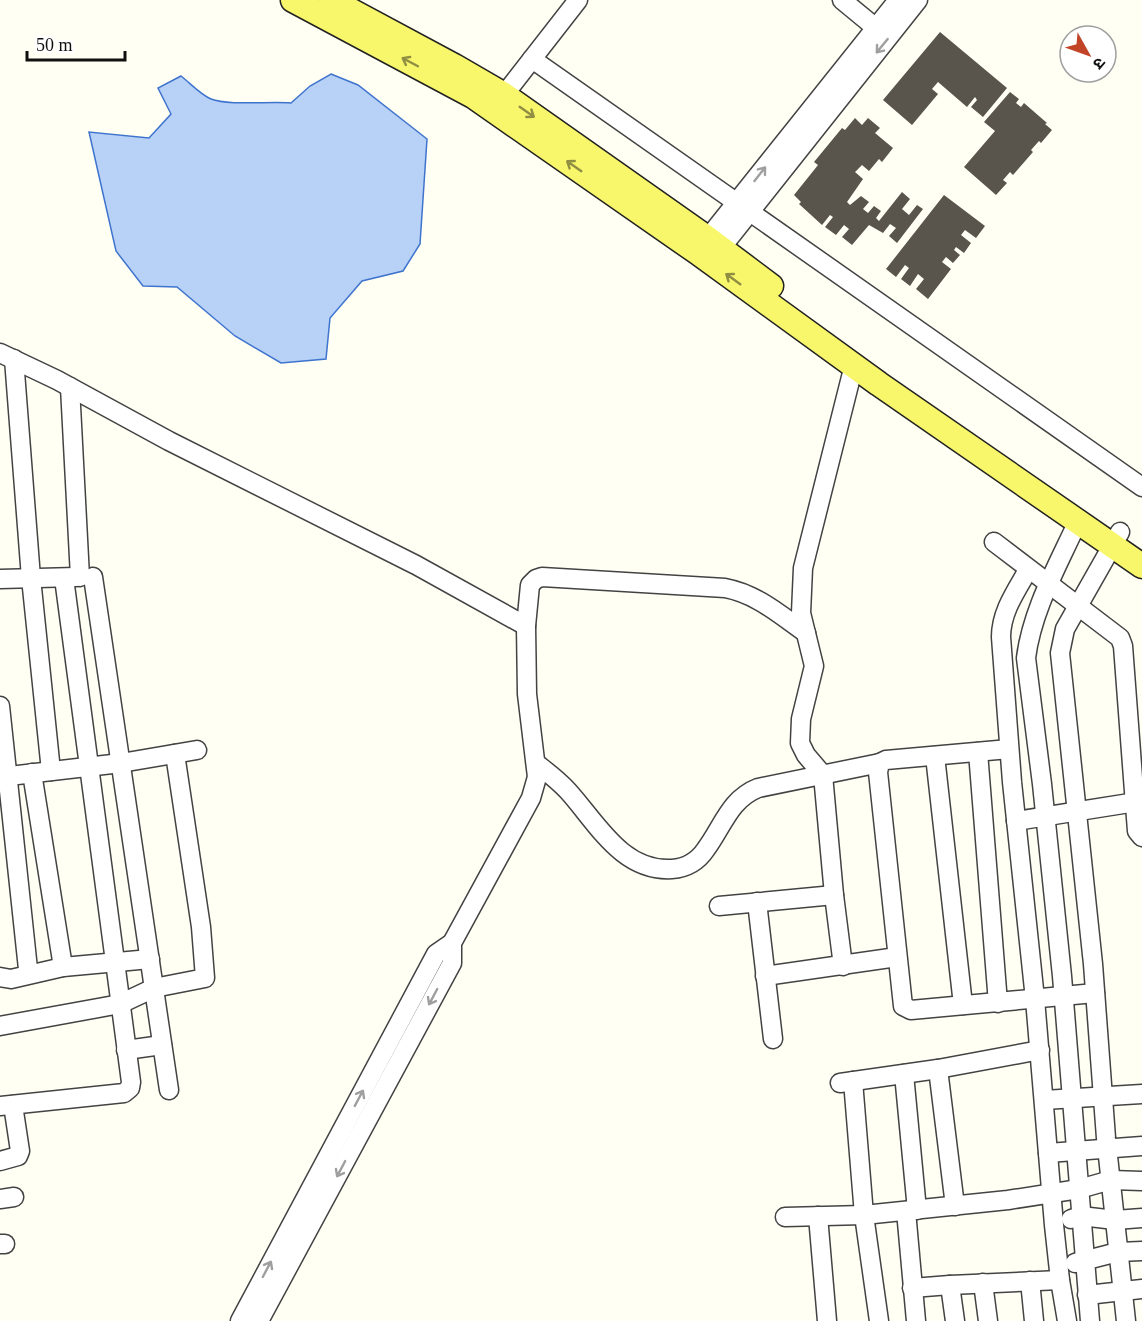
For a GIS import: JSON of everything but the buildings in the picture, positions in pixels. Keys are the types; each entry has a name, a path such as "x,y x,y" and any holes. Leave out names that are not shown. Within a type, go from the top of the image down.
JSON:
{"main road":[{"path":"293,0 473,96 709,250 888,372 1116,538 1142,566"},
{"path":"331,0 504,95 709,250 854,365 1078,521 1142,547"}],"street":[{"path":"504,95 578,0"},
{"path":"842,0 876,28"},
{"path":"709,250 898,0"},
{"path":"742,208 918,0"},
{"path":"532,59 1142,488"},
{"path":"7,356 70,387 169,441 416,565 526,626"},
{"path":"7,356 51,771"},
{"path":"843,966 823,775 806,755 800,743 801,720 814,666 801,613 803,568 854,365"},
{"path":"0,1161 14,1159 20,1151 7,1105 124,1093 130,1088 131,1082 88,766 86,577 70,387"},
{"path":"1078,521 1034,618 1026,658 1064,996 1090,1321"},
{"path":"1116,538 1065,629 1060,653 1078,813 1107,1148 1126,1321"},
{"path":"994,542 1120,639 1123,646 1137,831 1142,837"},
{"path":"1028,570 1009,604 1001,628 1016,821 1040,1050 1054,1223 1059,1275 1067,1321"},
{"path":"0,579 86,577"},
{"path":"86,577 121,763 169,1090"},
{"path":"240,1321 436,954 452,943 531,798 537,777 537,764 527,694 526,626 530,585 542,577 725,588 755,597 806,633"},
{"path":"0,706 3,776 28,969"},
{"path":"537,764 567,790 616,848 647,867 665,869 681,868 699,858 730,809 747,792 758,788 886,760 1010,749"},
{"path":"3,776 121,763 196,750"},
{"path":"978,752 998,1003"},
{"path":"0,1026 120,1004 154,988 205,978 201,927 175,754"},
{"path":"935,756 963,1005"},
{"path":"879,763 878,772 903,1006 911,1010 1095,993"},
{"path":"32,773 63,967"},
{"path":"1016,821 1136,802"},
{"path":"719,906 834,895"},
{"path":"757,902 773,1039"},
{"path":"259,1321 452,963 452,943"},
{"path":"765,976 897,957"},
{"path":"0,977 11,979 63,967 150,959"},
{"path":"126,1050 162,1045"},
{"path":"879,1321 846,1082 938,1069 1040,1050"},
{"path":"938,1069 955,1206"},
{"path":"904,1074 911,1210 912,1288 916,1321"},
{"path":"1044,1100 1142,1094"},
{"path":"1048,1153 1142,1146"},
{"path":"785,1217 864,1215 955,1206 1079,1189 1111,1180 1142,1181"},
{"path":"818,1216 827,1321"},
{"path":"1054,1223 1080,1216 1115,1220 1142,1218"},
{"path":"912,1288 1030,1281 1059,1275 1084,1260 1118,1252 1142,1251"},
{"path":"1030,1281 1034,1321"},
{"path":"983,1283 988,1321"},
{"path":"950,1285 955,1321"},
{"path":"1087,1295 1123,1293 1142,1289"}],"water":[{"path":"331,74 358,85 427,139 420,244 403,271 362,281 330,318 326,359 281,363 235,336 177,287 143,286 116,251 89,132 149,138 171,114 158,88 181,76 203,95 219,101 291,103 310,86"}]}
